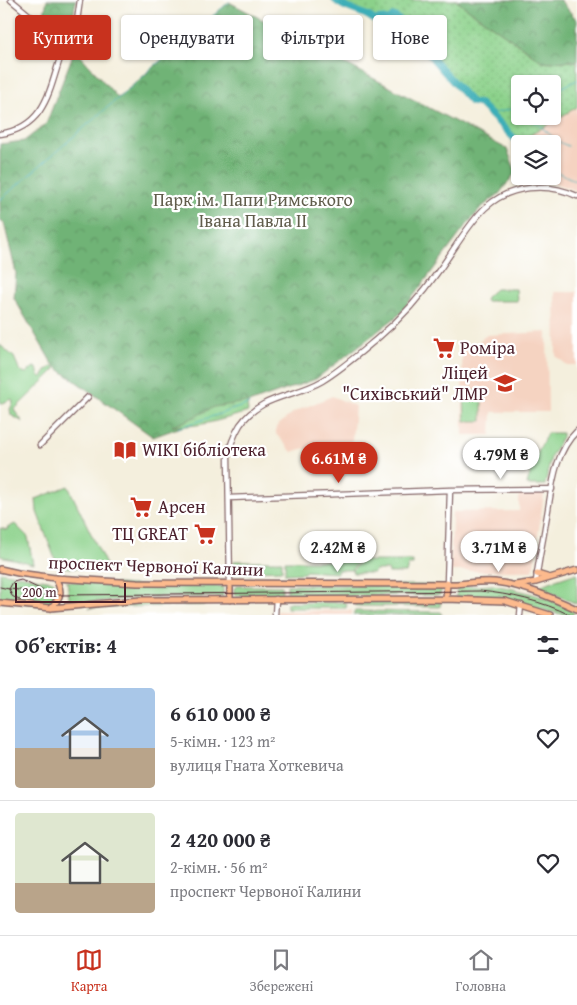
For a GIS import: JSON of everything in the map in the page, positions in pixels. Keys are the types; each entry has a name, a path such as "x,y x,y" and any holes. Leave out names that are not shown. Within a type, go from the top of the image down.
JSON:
{"main road":[{"name":"проспект Червоної Калини","path":"0,568 18,573 54,578 121,582 230,584 494,582 512,585 577,610"},
{"path":"512,585 536,582 577,570"},
{"path":"537,574 551,578"},
{"path":"51,608 61,595 60,588 54,578"},
{"path":"535,593 536,582"},
{"path":"446,598 447,583"},
{"path":"230,584 230,600"},
{"name":"проспект Червоної Калини","path":"0,603 51,608 126,600 446,598 505,601 550,615"},
{"path":"575,615 577,610"}],"street":[{"path":"11,0 29,15"},
{"path":"78,15 80,0"},
{"path":"0,134 21,128 33,119 44,106 59,60"},
{"path":"230,584 228,457 230,446 245,418 254,409 269,400 320,382 398,321 412,307 486,207 511,192 530,188 550,188 577,196"},
{"path":"40,446 88,397"},
{"path":"536,582 559,459 577,431"},
{"path":"229,498 450,490 552,489"},
{"path":"447,583 450,490"},
{"path":"275,615 276,599"},
{"path":"520,615 521,606"}],"shaded area":[{"path":"577,107 577,191 559,185 561,185 561,135 531,135 547,125 561,125 561,117"},
{"path":"555,292 577,292 577,365 567,365 556,356"},
{"name":"Ліцей \"Сихівський\" ЛМР","path":"547,332 548,412 492,412 491,435 463,435 462,353 487,335"},
{"path":"332,396 355,406 352,441 326,461 313,459 305,448 292,452 276,434 276,427 294,412"},
{"path":"519,494 544,494 533,571 451,571 452,512 519,511"},
{"path":"352,610 352,615 277,615 277,611"}],"green space":[{"path":"47,0 76,0 73,15 44,15"},
{"path":"335,0 455,0 543,62 577,61 577,107 561,117 561,75 511,75 511,125 547,125 531,135 512,135 480,104 471,102 434,60 447,60 447,15 373,15 373,19 365,14 349,9"},
{"path":"455,0 560,0 577,20 577,61 543,62"},
{"name":"Парк ім. Папи Римського Івана Павла ІІ","path":"229,2 263,20 263,60 339,60 507,149 511,159 511,178 499,194 482,207 466,226 400,314 316,379 153,437 53,365 14,298 16,273 4,223 0,221 0,144 24,141 46,124 71,60 84,60 118,98 162,60 253,60 253,15 214,15"},
{"path":"495,289 516,289 517,301 485,301 486,297"},
{"path":"0,345 14,357 20,371 26,373 34,367 37,368 39,376 42,377 53,366 56,369 14,410 23,422 11,415 12,399 0,404"},
{"path":"464,391 482,391 482,421 465,421"},
{"path":"247,402 248,412 201,424 172,426 214,407"},
{"path":"547,433 562,433 562,437 551,457 545,485 527,485 532,465"},
{"path":"68,486 109,571 58,567 37,512 36,499"},
{"path":"15,524 28,537 33,564 0,556 0,528 7,530 7,528"},
{"path":"234,561 282,561 282,570 234,574"},
{"path":"285,561 359,561 351,570 338,570 337,573 306,571 304,573 285,574"},
{"path":"361,561 413,561 413,565 408,565 406,573 389,573 388,570 375,570 374,573 353,573 352,571"},
{"path":"0,572 53,581 56,584 57,595 53,602 46,606 0,598"},
{"path":"577,573 577,604 540,588 544,584"},
{"path":"67,581 136,585 223,586 223,597 152,597 70,604"},
{"path":"287,585 439,585 442,587 440,595 287,597"},
{"path":"493,585 545,598 574,612 573,615 549,612 505,598 456,597 457,587"},
{"path":"237,586 282,586 282,597 236,596 234,595 234,588"},
{"path":"441,601 440,607 356,606 354,603 355,602"},
{"path":"205,602 205,605 89,608 120,603"},
{"path":"345,602 346,608 287,608 287,603"},
{"path":"355,611 441,612 442,615 353,615"}],"waterway":[{"path":"335,0 339,4 365,14 374,20 384,19 388,21 394,16 412,30 433,59 471,102 480,104 511,135"},
{"path":"146,73 229,2"},
{"path":"0,200 145,75"},
{"path":"561,88 577,80"},
{"path":"490,114 511,109"},
{"path":"539,125 559,142 568,146"},
{"path":"561,174 577,181"},
{"path":"178,428 249,404"}],"tram line":[{"path":"48,593 21,580 13,582 9,589 12,596 19,600 61,595 480,591 526,599 570,615"},
{"path":"0,587 39,592"}],"place":[{"name":"Роміра","path":"444,348"},
{"name":"Ліцей \"Сихівський\" ЛМР","path":"505,383"},
{"name":"WIKI бібліотека","path":"125,450"},
{"name":"Арсен","path":"141,507"},
{"name":"ТЦ GREAT","path":"205,534"}]}
